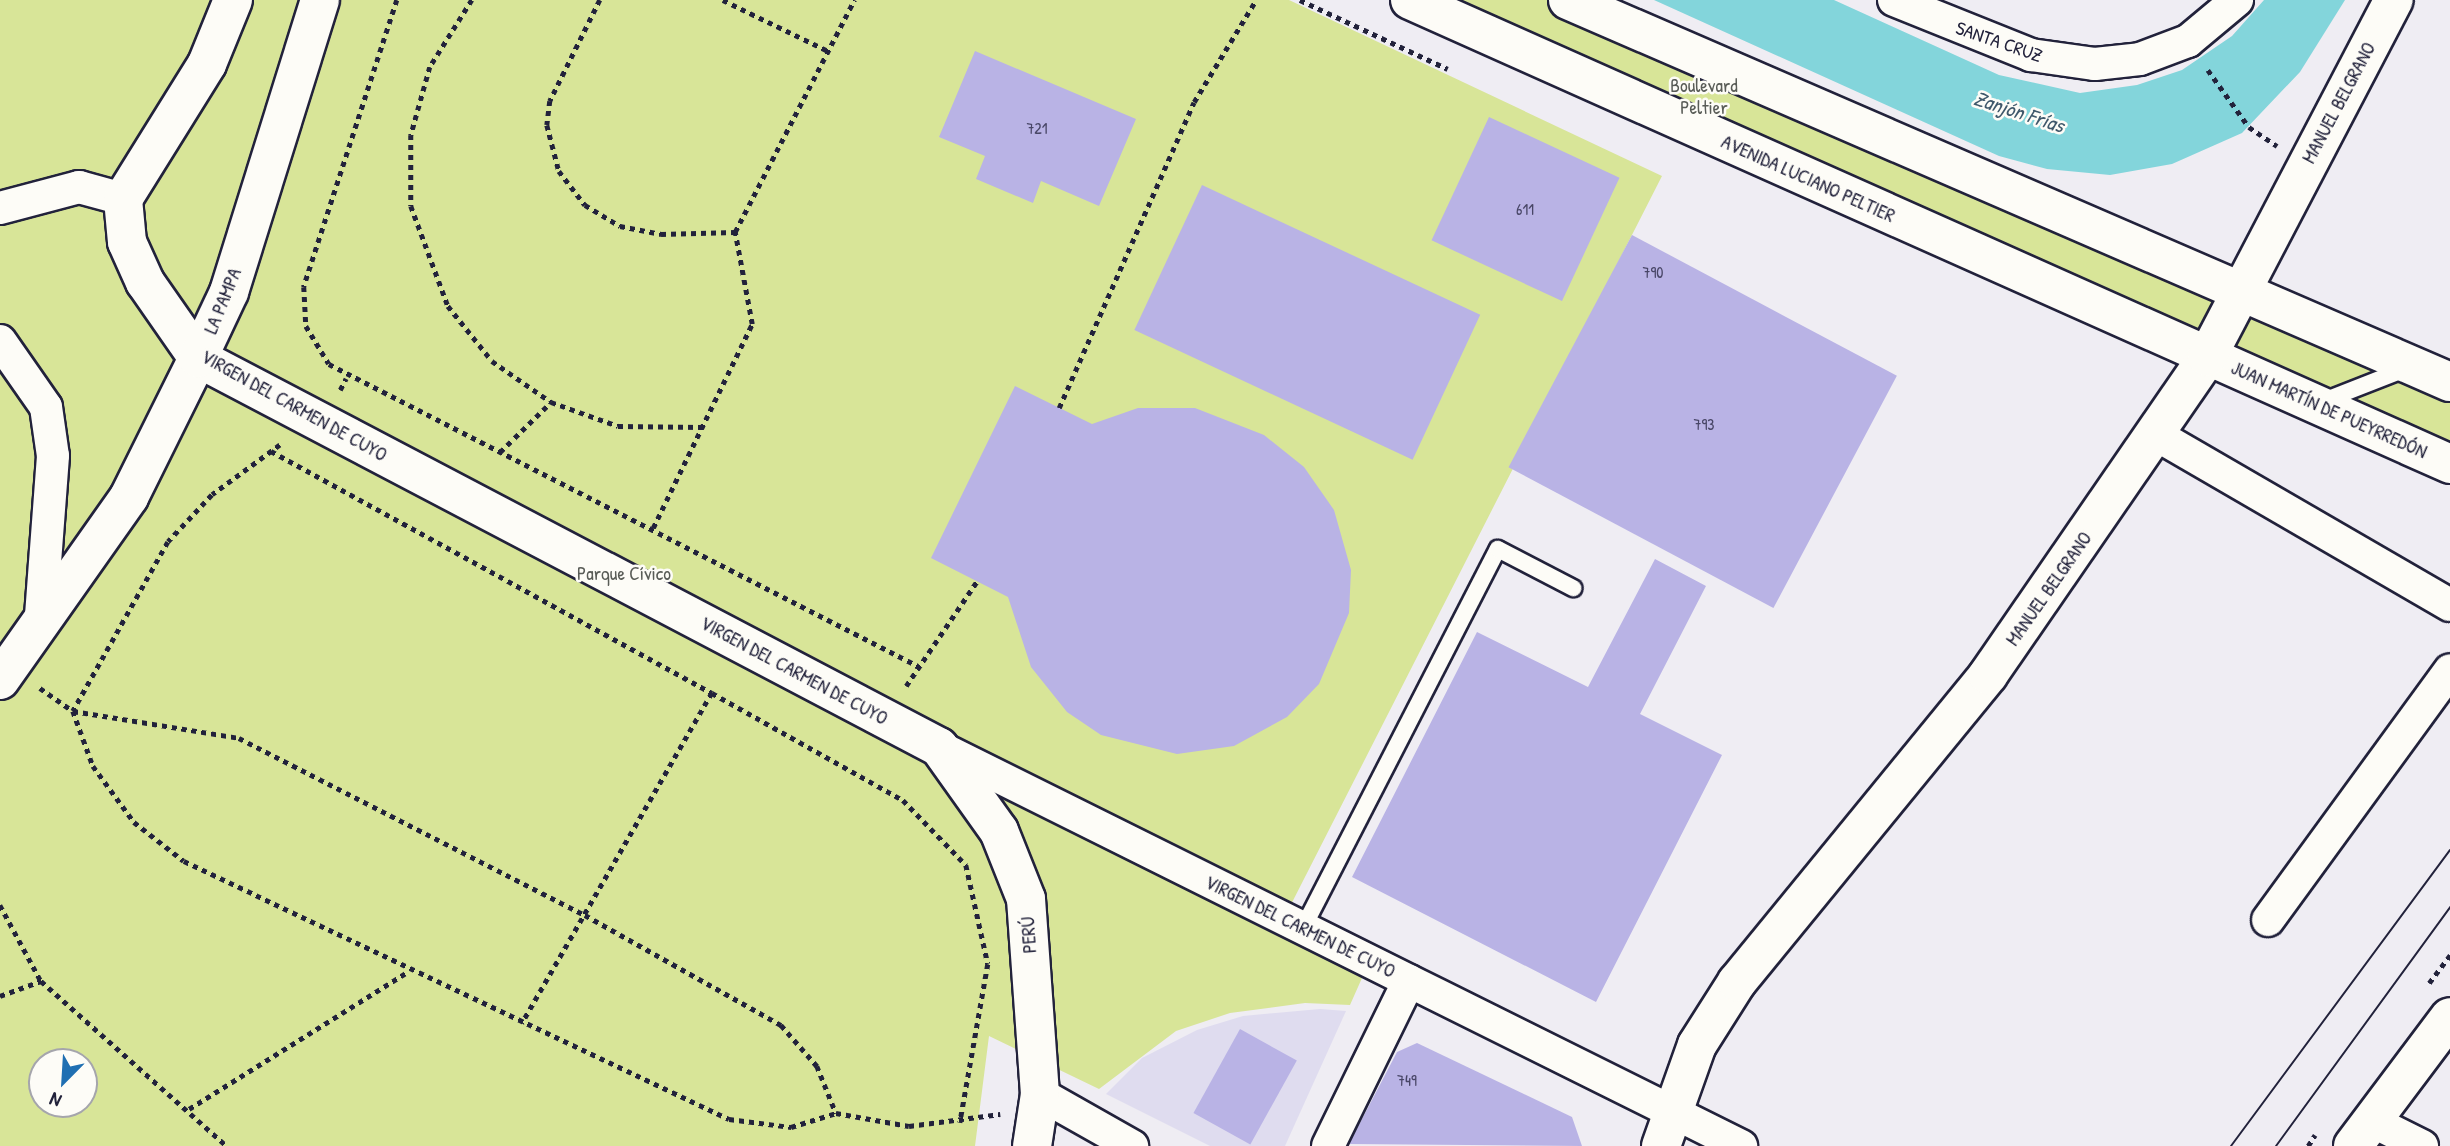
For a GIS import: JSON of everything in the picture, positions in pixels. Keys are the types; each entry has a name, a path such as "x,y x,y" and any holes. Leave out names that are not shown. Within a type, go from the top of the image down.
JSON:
{"main road":[{"path":"123,199 207,64 233,0"},
{"name":"LA PAMPA","path":"0,680 39,632 128,497 198,358 229,292 320,0"},
{"name":"AVENIDA LUCIANO PELTIER","path":"1410,0 2207,357"},
{"path":"1568,0 2450,382"},
{"name":"MANUEL BELGRANO","path":"1666,1128 1697,1045 1737,982 1988,675 2207,357 2394,0"},
{"name":"VIRGEN DEL CARMEN DE CUYO","path":"123,199 127,242 145,282 198,358 939,747"},
{"name":"JUAN MARTÍN DE PUEYRREDÓN","path":"2207,357 2450,464"},
{"name":"PERÚ","path":"939,747 999,831 1026,899 1039,1100 1032,1146"},
{"path":"2362,1134 2450,1017"}],"street":[{"name":"SANTA CRUZ","path":"1894,0 1942,10 2062,62 2140,59 2194,50"},
{"path":"2194,50 2237,0"},
{"path":"0,208 79,187 123,199"},
{"path":"0,341 46,407 53,456 39,632"},
{"path":"2155,435 2450,605"},
{"path":"2268,920 2450,670"},
{"name":"VIRGEN DEL CARMEN DE CUYO","path":"939,747 1409,981 1666,1128 1741,1146"},
{"path":"1328,1146 1409,981"},
{"path":"1039,1100 1132,1146"},
{"path":"2362,1134 2422,1146"}],"lane":[{"path":"2316,404 2413,365"},
{"path":"1303,928 1498,549 1573,588"}],"path":[{"path":"397,0 304,287 306,326 315,346 346,378 653,528 918,666"},
{"path":"472,0 446,36 418,100 411,206 431,274 468,335 520,384 551,402 618,426 702,427"},
{"path":"600,0 550,101 547,125 559,171 585,205 620,226 662,234 735,233"},
{"path":"723,0 828,51"},
{"path":"653,528 752,324 735,233 854,0"},
{"path":"1059,408 1194,102 1256,0"},
{"path":"1300,0 1448,69"},
{"path":"2194,50 2249,127"},
{"path":"346,378 323,423 270,450 212,495 167,542 73,711 93,766 134,822 184,860 407,971 729,1119 791,1127 836,1113 909,1126 960,1123 1039,1100"},
{"path":"500,453 551,402"},
{"path":"270,450 903,800 966,865 988,964 960,1123"},
{"path":"886,719 918,666 977,581"},
{"path":"522,1024 712,693"},
{"path":"73,711 239,738 585,915 781,1025 817,1066 836,1113"},
{"path":"0,905 41,981 189,1109 227,1146"},
{"path":"189,1109 407,971"},
{"path":"0,996 41,981"}],"shaded area":[{"path":"1320,1009 1346,1011 1285,1146 1210,1146 1106,1094 1142,1058 1197,1030 1243,1016"}],"green space":[{"name":"Parque Cívico","path":"0,0 1289,0 1662,176 1278,930 1362,978 1350,1005 1305,1003 1230,1013 1176,1031 1099,1089 989,1036 975,1146 0,1146"},
{"name":"Boulevard Peltier","path":"1428,0 1550,0 2450,396 2450,448"}],"water":[{"name":"Zanjón Frías","path":"1654,0 1834,0 1999,75 2080,93 2137,85 2182,70 2232,36 2264,0 2345,0 2300,72 2242,133 2172,164 2110,175 2047,169 1999,156"}],"building":[{"path":"975,51 1136,119 1099,206 1041,181 1033,203 976,179 985,156 939,137"},
{"path":"1489,117 1620,178 1562,301 1432,240"},
{"path":"1202,185 1480,315 1413,460 1134,330"},
{"path":"1632,235 1897,376 1773,608 1509,467"},
{"path":"1015,386 1092,424 1138,408 1195,408 1264,435 1304,467 1334,510 1351,570 1349,613 1319,684 1287,717 1234,746 1177,754 1101,735 1067,712 1031,667 1008,597 931,558"},
{"path":"1655,559 1706,586 1640,714 1722,755 1596,1002 1352,877 1477,632 1588,687"},
{"path":"1240,1029 1297,1061 1250,1144 1193,1113"},
{"path":"1417,1043 1572,1117 1582,1146 1349,1144 1397,1052"}],"tram line":[{"path":"2231,1146 2450,850"},
{"path":"2276,1146 2450,907"}]}
